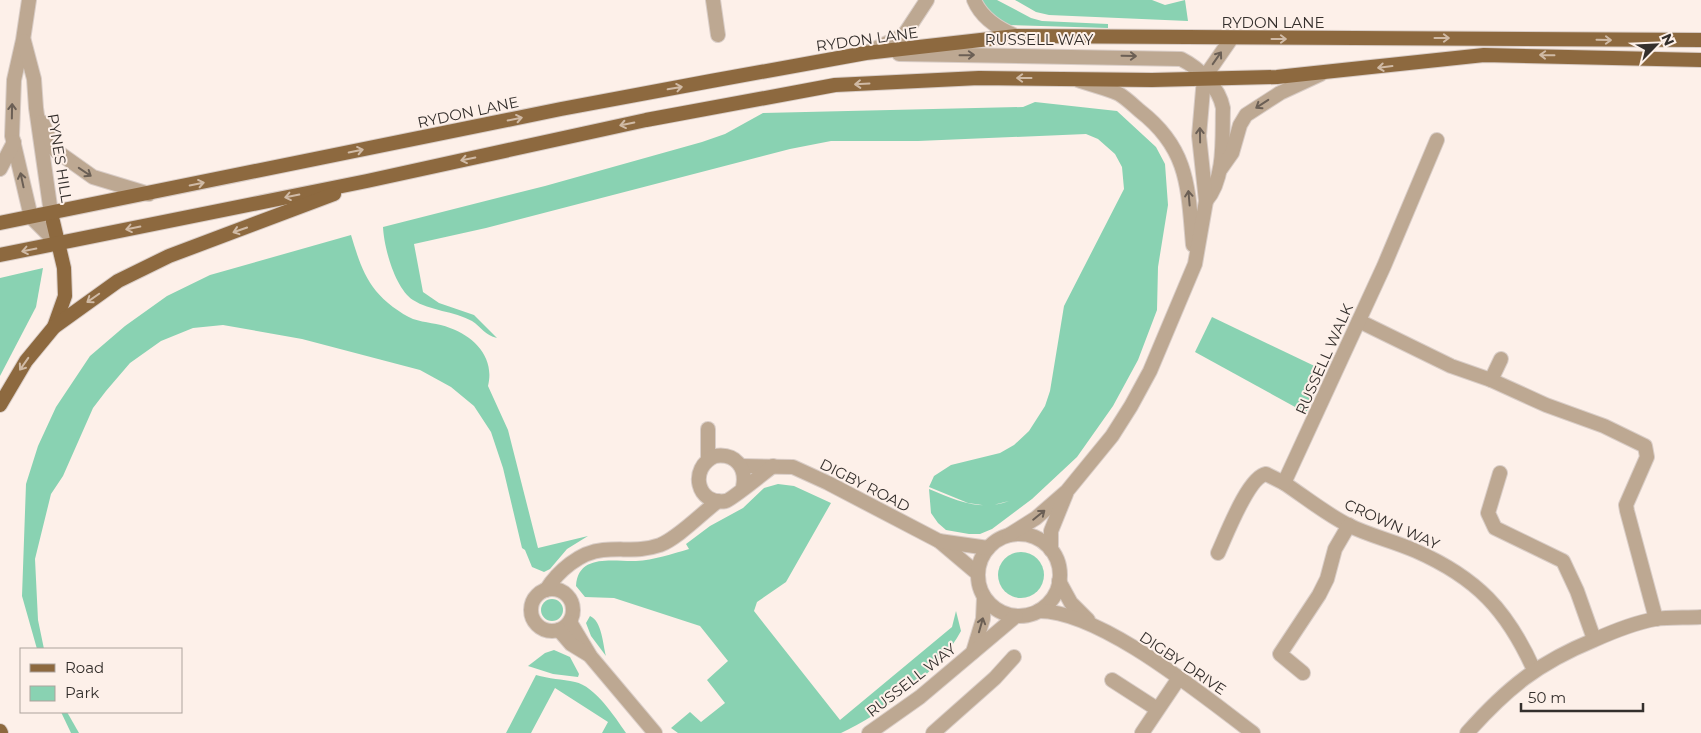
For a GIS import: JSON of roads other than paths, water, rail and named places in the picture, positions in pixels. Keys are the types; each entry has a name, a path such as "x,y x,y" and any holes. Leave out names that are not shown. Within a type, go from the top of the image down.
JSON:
{"main road":[{"name":"RYDON LANE","path":"0,223 570,108 866,53 1016,36 1068,35 1231,39 1468,37 1701,40"},
{"path":"0,255 367,181 646,120 835,85 979,78 1277,77 1321,74 1484,55 1701,60"},
{"path":"0,405 26,361 54,327 118,281 169,256 367,181"},
{"path":"51,213 64,268 65,296 54,327"}],"street":[{"name":"PYNES HILL","path":"29,0 14,80 14,142 31,217"},
{"path":"713,0 718,35"},
{"path":"866,53 904,35 927,0"},
{"path":"974,0 976,6 998,28 1016,36"},
{"name":"RUSSELL WAY","path":"1009,535 1036,518 1067,491 1112,436 1150,371 1195,264 1206,201 1199,136 1204,78 1231,39"},
{"name":"PYNES HILL","path":"23,40 34,80 36,108 51,213"},
{"name":"RUSSELL WAY","path":"866,53 1181,59 1195,66 1215,88 1221,98 1223,108 1220,171 1213,193 1206,201"},
{"name":"RUSSELL WAY","path":"1220,171 1232,153 1240,125 1246,115 1280,93 1321,74"},
{"name":"RUSSELL WAY","path":"1073,78 1120,94 1154,122 1170,140 1180,160 1188,185 1195,264"},
{"name":"PYNES HILL","path":"36,108 55,150 92,177 149,194"},
{"name":"RUSSELL WALK","path":"1284,483 1359,320 1437,140"},
{"name":"PYNES HILL","path":"0,170 14,142"},
{"path":"31,217 58,244"},
{"path":"1359,320 1451,366 1491,380 1546,405 1610,429 1645,446 1647,457 1626,505 1656,619"},
{"path":"1491,380 1501,359"},
{"path":"692,522 701,489 698,473 715,457 733,458 741,466 745,478 742,488"},
{"name":"DIGBY ROAD","path":"741,466 793,467 802,471 939,541 978,574"},
{"path":"701,489 710,498 718,501 727,501 773,466"},
{"path":"1500,473 1488,513 1495,528 1563,561 1577,591 1594,640"},
{"path":"1218,553 1231,524 1256,478 1266,474 1284,483"},
{"name":"CROWN WAY","path":"1284,483 1349,525 1417,551 1470,580 1493,602 1520,640 1534,670"},
{"name":"RUSSELL WAY","path":"1051,550 1052,531 1067,491"},
{"path":"565,626 546,630 533,619 532,604 535,598 546,590 554,578 570,564 585,554 602,550 639,550 662,544 718,501"},
{"path":"1303,673 1280,654 1319,595 1327,579 1335,548 1349,525"},
{"path":"1009,535 1026,535 1041,541 1051,550 1058,563 1059,581 1055,595 1039,611 1016,616 1001,612 984,597 978,574 982,557 988,548 999,539 1009,535"},
{"name":"DIGBY ROAD","path":"939,541 988,548"},
{"path":"564,592 570,564"},
{"name":"DIGBY DRIVE","path":"1059,581 1071,603 1092,624"},
{"path":"546,590 556,589 564,592 570,598 573,607 565,626 571,644 591,656 653,732"},
{"name":"RUSSELL WAY","path":"972,652 983,619 984,597"},
{"name":"DIGBY DRIVE","path":"1039,611 1056,611 1092,624 1179,678 1253,733"},
{"name":"RUSSELL WAY","path":"869,733 920,697 1016,616"},
{"path":"1467,733 1498,698 1534,670 1570,650 1621,628 1656,619 1701,617"},
{"path":"933,733 995,678 1014,657"},
{"path":"1142,733 1179,678"},
{"path":"1112,680 1157,709"}]}
